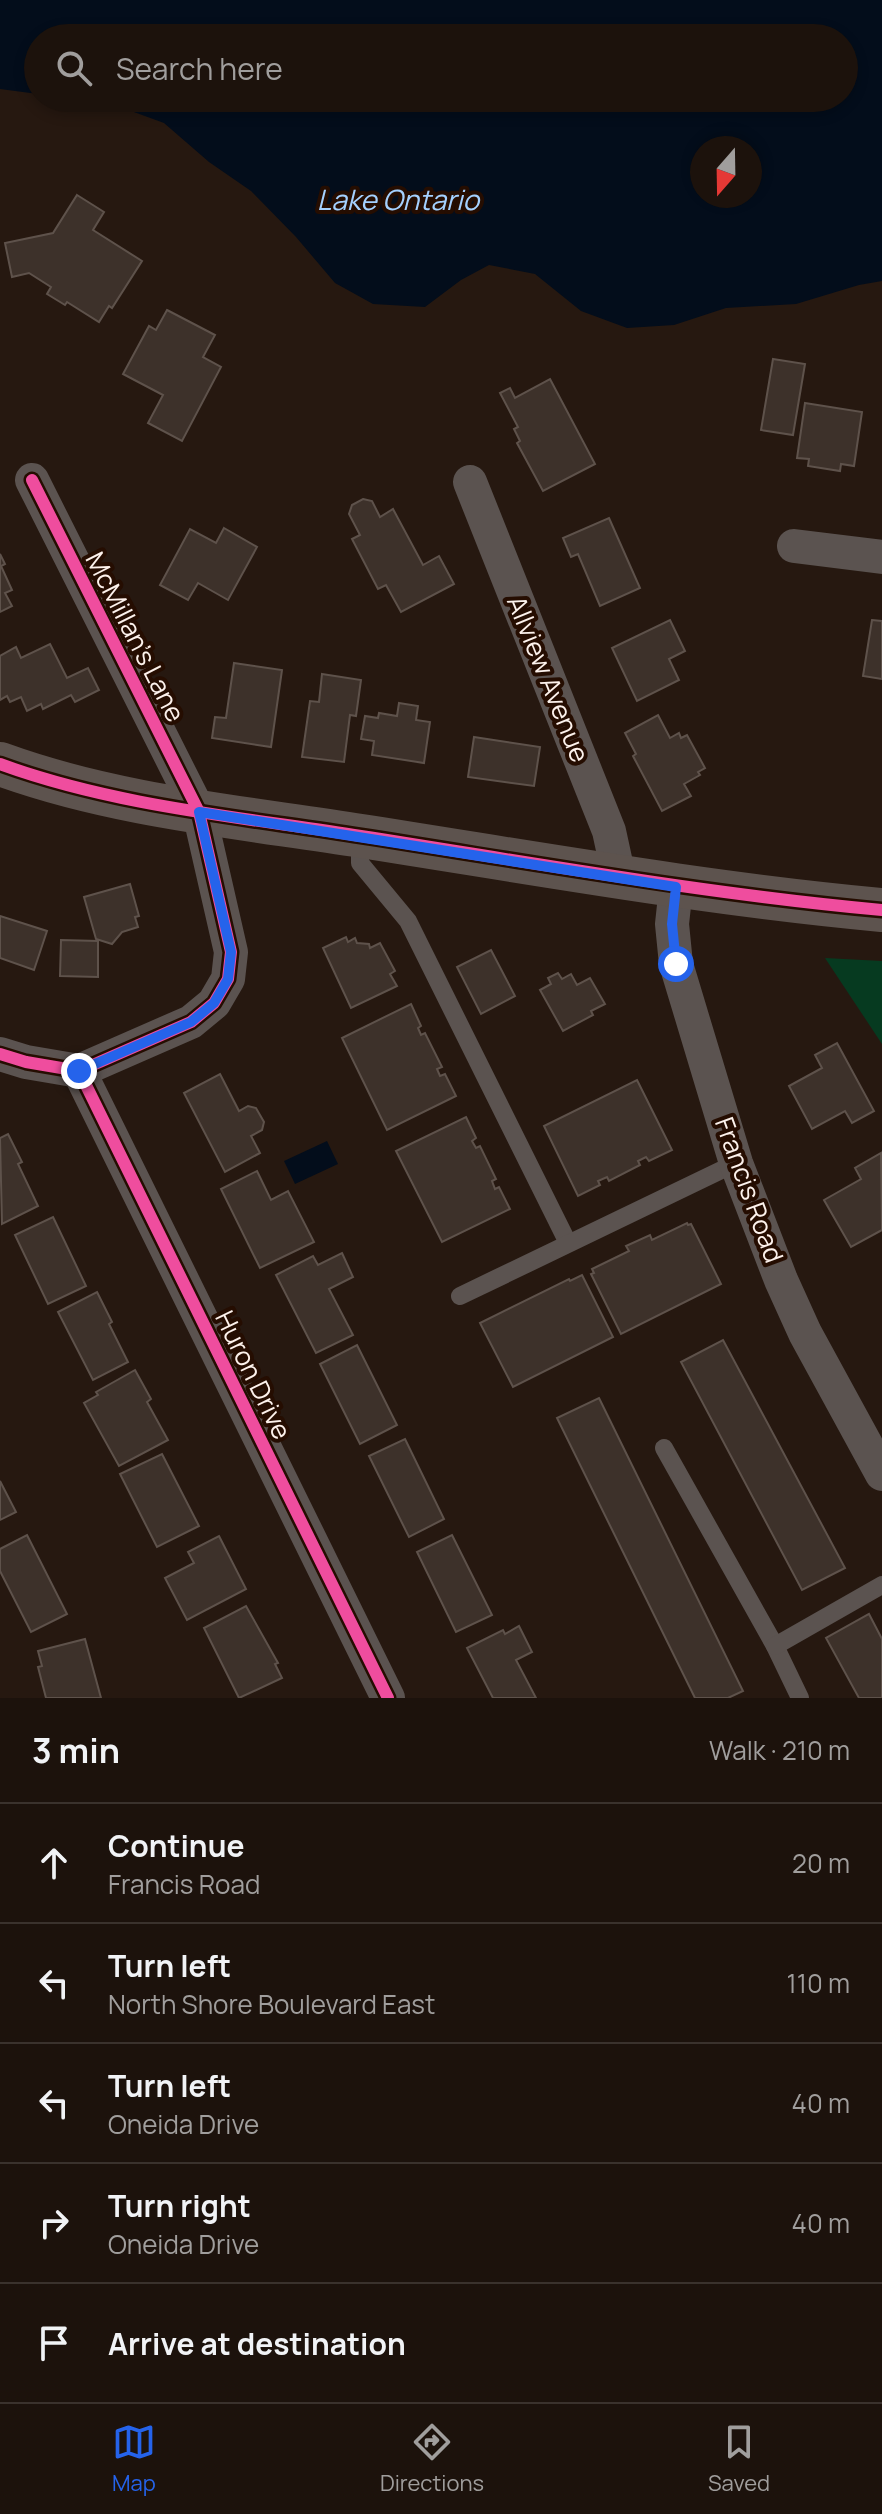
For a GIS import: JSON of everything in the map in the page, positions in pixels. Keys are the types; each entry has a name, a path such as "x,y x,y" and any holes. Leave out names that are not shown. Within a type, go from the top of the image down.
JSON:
{"main road":[{"path":"0,764 101,792 199,812 676,887 882,910"}],"street":[{"name":"McMillan's Lane","path":"32,480 199,812 231,952 228,979 214,1003 191,1022 79,1071"},
{"name":"Allview Avenue","path":"470,482 609,831 619,877"},
{"path":"794,546 882,557"},
{"name":"Francis Road","path":"676,887 672,924 676,964 736,1163 805,1333 882,1474"},
{"path":"0,1054 79,1071"},
{"name":"Huron Drive","path":"79,1071 388,1698"}],"lane":[{"path":"360,836 360,863 408,921 568,1243"},
{"path":"460,1296 736,1163"},
{"path":"664,1448 775,1646 800,1698"},
{"path":"775,1646 882,1585"}],"green space":[{"path":"825,958 882,961 882,1044"}],"water":[{"name":"Lake Ontario","path":"0,0 882,0 882,281 796,304 726,308 674,325 627,328 581,311 535,274 489,265 461,280 425,307 373,304 335,283 251,191 209,162 164,123 134,112 858,112 858,24 24,24 24,92 0,89"},
{"path":"327,1141 338,1164 295,1184 284,1161"}],"building":[{"path":"77,195 104,212 93,230 142,261 112,308 109,306 99,322 67,302 65,305 47,294 51,287 29,273 12,277 5,243 53,233"},
{"path":"167,310 215,335 203,357 221,367 182,441 148,423 163,395 123,374 149,326 156,330"},
{"path":"773,359 805,364 793,435 761,430"},
{"path":"550,379 595,464 543,491 517,443 520,441 514,429 518,427 500,393 510,388 515,398"},
{"path":"805,403 862,412 854,466 841,464 840,471 808,466 809,459 797,458"},
{"path":"363,499 372,501 380,517 393,509 423,565 439,556 454,584 401,612 386,585 378,589 352,539 360,535 349,514 352,505"},
{"path":"609,518 640,588 600,606 578,554 571,557 563,538"},
{"path":"224,528 257,547 228,600 198,583 188,600 160,585 190,529 216,543"},
{"path":"0,554 5,564 1,566 12,590 5,593 12,606 0,612"},
{"path":"670,620 685,651 669,659 679,680 637,701 612,648"},
{"path":"872,620 882,621 882,679 863,676"},
{"path":"50,644 67,678 88,668 99,690 75,702 71,695 43,709 41,704 27,711 21,697 10,702 7,696 0,700 0,656 16,647 21,658"},
{"path":"234,663 282,670 271,747 212,738 215,717 226,718"},
{"path":"322,674 361,680 356,716 350,715 344,762 302,757 310,701 319,702"},
{"path":"399,703 418,706 416,720 430,722 424,763 372,755 374,741 361,739 365,716 378,718 379,713 397,716"},
{"path":"658,715 670,738 679,733 681,738 687,735 705,768 698,772 700,775 684,784 691,796 662,811 633,756 636,754 625,733"},
{"path":"474,737 540,747 534,786 468,777"},
{"path":"130,884 139,916 135,917 138,927 122,932 112,944 96,939 84,897"},
{"path":"0,916 47,931 34,970 0,958"},
{"path":"346,937 348,942 355,938 357,943 369,944 370,948 380,943 395,971 390,974 397,986 351,1008 323,948"},
{"path":"61,940 98,941 98,977 60,976"},
{"path":"491,950 515,996 481,1014 457,967"},
{"path":"558,973 562,979 571,974 577,985 590,978 605,1004 591,1011 593,1015 563,1031 540,990 551,984 548,978"},
{"path":"411,1004 421,1026 418,1028 421,1035 425,1033 442,1067 437,1069 440,1076 445,1074 456,1096 387,1130 342,1038"},
{"path":"837,1043 874,1111 852,1123 845,1111 812,1129 789,1086 822,1068 815,1055"},
{"path":"220,1074 239,1111 248,1106 256,1108 264,1122 262,1130 251,1136 260,1153 225,1172 184,1093"},
{"path":"637,1080 672,1150 649,1161 646,1157 638,1161 640,1165 609,1181 607,1177 598,1181 600,1185 578,1196 544,1126"},
{"path":"466,1117 476,1138 472,1141 476,1148 480,1146 496,1179 492,1181 495,1189 499,1187 510,1209 442,1242 396,1151"},
{"path":"8,1134 38,1206 2,1224 0,1138"},
{"path":"881,1153 882,1230 851,1247 824,1200 861,1179 855,1168"},
{"path":"257,1171 271,1200 288,1191 314,1242 260,1268 221,1189"},
{"path":"53,1217 86,1286 48,1304 15,1235"},
{"path":"687,1223 691,1224 721,1284 621,1334 591,1274 594,1273 592,1269 629,1251 626,1246 650,1235 652,1240"},
{"path":"342,1253 353,1277 329,1289 353,1335 316,1353 276,1275 313,1256 318,1265"},
{"path":"582,1275 613,1337 513,1387 480,1323"},
{"path":"97,1292 128,1362 93,1380 58,1312"},
{"path":"723,1340 845,1568 802,1590 681,1362"},
{"path":"357,1345 397,1425 360,1444 320,1364"},
{"path":"135,1370 151,1399 147,1402 168,1440 119,1466 84,1403 98,1395 96,1392"},
{"path":"599,1398 743,1691 728,1698 695,1698 557,1418"},
{"path":"405,1439 444,1519 409,1537 369,1456"},
{"path":"162,1454 199,1526 157,1547 120,1474"},
{"path":"0,1481 16,1512 0,1520"},
{"path":"27,1535 67,1614 31,1632 0,1571 0,1549"},
{"path":"452,1535 492,1615 456,1632 417,1552"},
{"path":"219,1536 246,1589 187,1620 165,1578 194,1563 188,1552"},
{"path":"246,1606 278,1663 275,1664 282,1678 239,1698 204,1628"},
{"path":"869,1614 882,1639 882,1698 859,1698 826,1638"},
{"path":"519,1626 532,1652 516,1660 536,1698 493,1698 467,1648 503,1630 505,1634"},
{"path":"85,1639 101,1698 46,1698 38,1667 42,1666 38,1651"}],"cycle path":[{"path":"0,1054 79,1071 191,1022 214,1003 228,979 231,952 199,812 32,480"},
{"path":"0,764 88,790 179,809 686,887 882,910"},
{"path":"79,1071 388,1698"}],"route":[{"path":"79,1071 191,1022 214,1003 228,979 231,952 199,812 676,887 672,924 676,964"}]}
